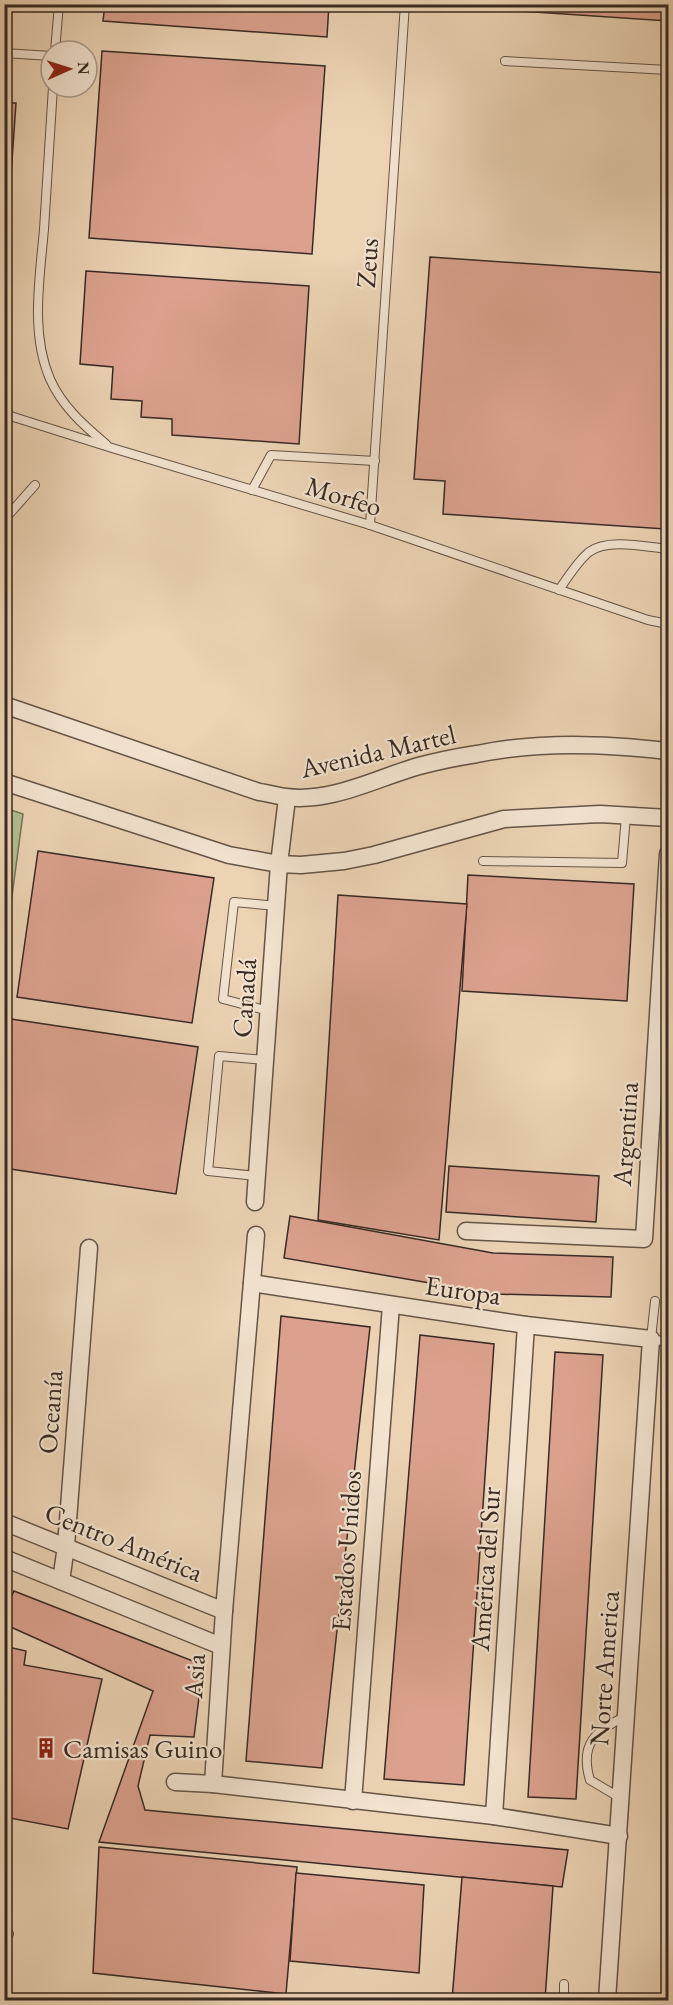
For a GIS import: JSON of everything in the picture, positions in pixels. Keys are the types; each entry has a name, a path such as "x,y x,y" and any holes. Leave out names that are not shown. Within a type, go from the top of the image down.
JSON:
{"street":[{"name":"Avenida Martel","path":"4,705 260,792 287,798 311,797 342,791 419,766 480,753 530,746 609,745 669,751"},
{"path":"4,782 229,855 279,864 301,865 344,861 374,855 504,819 570,815 669,818"},
{"name":"Canadá","path":"255,1202 279,864 287,798"},
{"name":"Argentina","path":"466,1231 644,1239 669,854"},
{"name":"Asia","path":"213,1784 221,1646 256,1235"},
{"name":"Oceanía","path":"61,1581 66,1546 89,1248"},
{"name":"Europa","path":"252,1283 526,1325 651,1339"},
{"name":"Estados Unidos","path":"353,1801 391,1305"},
{"name":"América del Sur","path":"494,1816 526,1325"},
{"name":"Norte America","path":"607,2001 651,1339"},
{"name":"Centro América","path":"4,1522 224,1611"},
{"path":"4,1558 221,1646"},
{"path":"175,1782 213,1784 494,1816 619,1836"}],"lane":[{"path":"56,39 59,4"},
{"name":"Zeus","path":"370,525 405,4"},
{"path":"4,53 39,55"},
{"path":"505,61 669,70"},
{"path":"52,99 38,312 41,351 50,378 63,402 79,422 112,448"},
{"name":"Morfeo","path":"4,414 370,525 648,620 669,624"},
{"path":"252,490 271,455 375,461"},
{"path":"4,520 35,485"},
{"path":"559,590 588,553 602,545 669,549"},
{"path":"4,584 7,587 4,598"},
{"path":"483,861 622,863 626,816"},
{"path":"269,1011 223,999 234,902 276,906"},
{"path":"257,1176 208,1171 219,1056 266,1060"},
{"path":"651,1339 655,1301"},
{"name":"Europa","path":"651,1339 669,1342"},
{"path":"622,1799 591,1780 585,1764 589,1747 601,1728 627,1716"},
{"path":"564,1984 564,2001"}],"green space":[{"path":"4,808 23,814 5,948"}],"building":[{"path":"105,4 329,4 327,37 103,21"},
{"path":"446,4 668,4 668,21 445,6"},
{"path":"102,51 325,66 312,254 89,238"},
{"path":"4,103 16,103 4,277"},
{"path":"430,257 668,273 668,471 665,529 443,514 445,481 414,479"},
{"path":"86,271 309,286 299,444 172,435 172,419 141,417 142,401 111,399 113,367 80,364"},
{"path":"38,851 214,878 192,1023 17,997"},
{"path":"468,875 634,884 627,1001 462,991"},
{"path":"338,895 467,904 439,1240 318,1220"},
{"path":"11,1019 198,1047 176,1194 4,1168 4,1064"},
{"path":"449,1166 599,1176 596,1222 446,1212"},
{"path":"290,1216 493,1253 613,1257 611,1297 494,1294 284,1258"},
{"path":"281,1316 370,1327 322,1768 246,1761"},
{"path":"420,1335 494,1344 464,1785 384,1779"},
{"path":"555,1352 603,1355 576,1799 528,1797"},
{"path":"668,1538 668,1588 666,1588"},
{"path":"14,1591 203,1665 194,1737 150,1735 138,1786 145,1810 568,1850 562,1887 99,1842 153,1691 4,1624 4,1611"},
{"name":"Camisas Guino","path":"4,1646 26,1651 24,1665 102,1679 68,1829 4,1817"},
{"path":"99,1847 297,1867 286,1994 93,1973"},
{"path":"296,1873 424,1885 419,1973 290,1961"},
{"path":"462,1877 553,1886 545,2000 452,2000"}],"place":[{"name":"Camisas Guino","path":"46,1748"}]}
